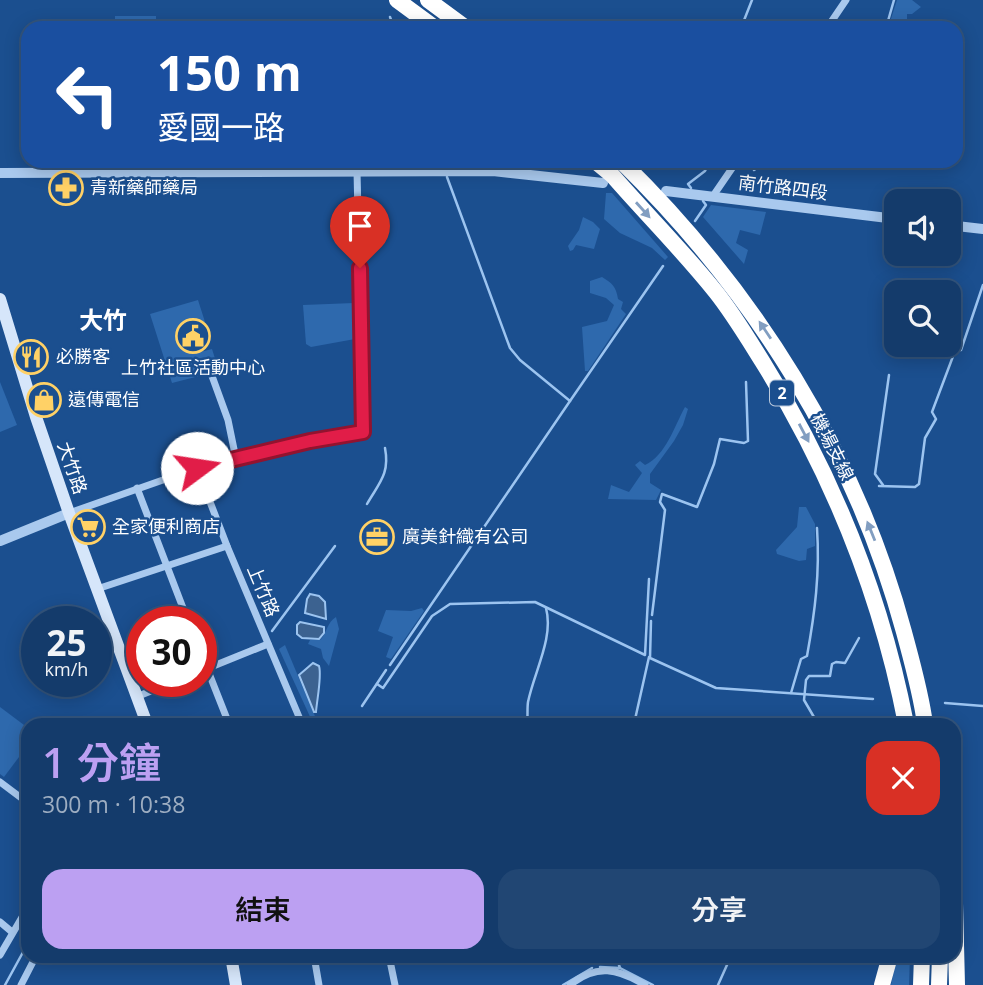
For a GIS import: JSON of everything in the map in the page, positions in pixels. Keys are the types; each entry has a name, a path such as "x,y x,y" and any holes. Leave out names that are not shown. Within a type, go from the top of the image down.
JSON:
{"highway":[{"path":"397,0 426,21"},
{"path":"428,0 456,21"},
{"name":"機場支線","path":"604,168 715,291 781,391 822,467 857,550 874,600 905,718"},
{"name":"機場支線","path":"628,168 690,232 721,270 755,315 797,380 856,494 894,596 912,660 924,718"},
{"path":"894,596 920,662 934,718"},
{"path":"893,668 897,718"},
{"path":"883,985 888,963"},
{"path":"921,985 922,963"},
{"path":"939,985 940,963"},
{"path":"956,963 957,985"}],"main road":[{"name":"大竹路","path":"0,299 36,417 126,669"},
{"name":"大竹路","path":"136,697 144,718"},
{"path":"232,963 236,985"}],"street":[{"path":"832,21 846,0"},
{"path":"713,197 732,168"},
{"path":"0,541 69,513 197,468 310,441 363,432 357,171"},
{"path":"0,173 493,171 603,183"},
{"name":"南竹路四段","path":"666,191 884,218"},
{"path":"961,226 983,229"},
{"path":"212,376 228,420 236,459"},
{"name":"上竹路","path":"197,468 227,547 299,718"},
{"path":"137,488 182,606"},
{"path":"97,589 227,547"},
{"path":"217,665 268,644"},
{"path":"216,697 226,718"},
{"path":"0,782 21,798"},
{"path":"0,955 21,918"},
{"path":"0,922 12,932"},
{"path":"21,985 32,963"},
{"path":"315,963 320,985"},
{"path":"390,963 395,985"},
{"path":"570,985 599,970 624,972 645,985"}],"shaded area":[{"path":"897,0 912,0 921,7 912,14 907,14 907,21 890,21"},
{"path":"115,16 156,16 156,21 115,21"},
{"path":"606,193 612,193 668,257 665,260 652,248 620,233 604,219"},
{"path":"711,205 766,212 760,235 740,230 736,243 748,250 744,264 703,217"},
{"path":"583,217 600,229 594,249 576,245 570,251 568,246 579,230"},
{"path":"602,277 615,288 618,299 623,302 621,309 626,314 588,371 585,371 582,327 607,321 614,305 606,298 590,293 590,281"},
{"path":"198,300 205,322 185,328 192,354 212,349 219,371 172,383 150,314"},
{"path":"354,303 355,339 311,347 306,344 303,305"},
{"path":"0,382 17,425 0,432"},
{"path":"685,407 688,409 683,425 650,474 650,483 661,490 656,500 608,499 611,485 629,492 642,473 635,465 640,461 645,465 659,455"},
{"path":"799,507 806,507 815,524 815,546 807,549 806,560 799,561 777,554 776,550 797,527"},
{"path":"310,594 319,596 325,602 326,619 305,613"},
{"path":"422,608 424,611 391,659 386,657 393,637 378,631 386,610 411,611"},
{"path":"336,617 339,629 329,666 321,649 308,644 310,640 320,640"},
{"path":"300,622 324,627 324,633 319,639 302,638 297,634 297,625"},
{"path":"285,645 316,718 311,718 279,649"},
{"path":"313,663 319,666 320,670 316,712 299,675"},
{"path":"0,707 21,723 21,754 4,777 0,774"},
{"path":"896,963 910,963 909,985 891,985"}],"waterway":[{"path":"744,21 752,0"},
{"path":"888,21 894,0"},
{"path":"390,17 391,21"},
{"path":"691,188 688,184 706,168"},
{"path":"447,177 510,348 520,360 570,401 663,266"},
{"path":"695,221 706,205 703,201"},
{"path":"879,486 915,487 919,484 925,438 936,419 932,412 955,351 961,350 983,285"},
{"path":"883,485 875,474 889,375"},
{"path":"652,615 665,510 660,502 662,494 697,507 714,464 720,439 744,443 748,441 746,382"},
{"path":"390,665 570,401"},
{"path":"367,504 385,472 385,448"},
{"path":"791,693 801,659 807,656 810,640 817,577 817,528"},
{"path":"272,631 335,546"},
{"path":"377,684 383,688 432,616 450,604 535,602 645,655 649,579"},
{"path":"527,718 528,702 545,643 548,619 546,608"},
{"path":"651,621 650,658 716,688 873,699"},
{"path":"814,718 804,700 806,680 809,676 830,676 832,664 845,663 859,638"},
{"path":"635,718 649,657"},
{"path":"362,706 386,670"},
{"path":"945,703 983,706"},
{"path":"5,985 21,956"},
{"path":"600,967 620,968 618,963"},
{"path":"718,985 728,963"},
{"path":"563,985 592,968"},
{"path":"620,968 653,985"}],"place":[{"name":"青新藥師藥局","path":"66,188"},
{"name":"上竹社區活動中心","path":"193,336"},
{"name":"必勝客","path":"31,357"},
{"name":"遠傳電信","path":"44,400"},
{"name":"全家便利商店","path":"88,527"},
{"name":"廣美針織有公司","path":"377,537"}],"district":[{"name":"大竹","path":"103,321"}],"route":[{"path":"197,468 310,441 363,432 360,268"}]}
